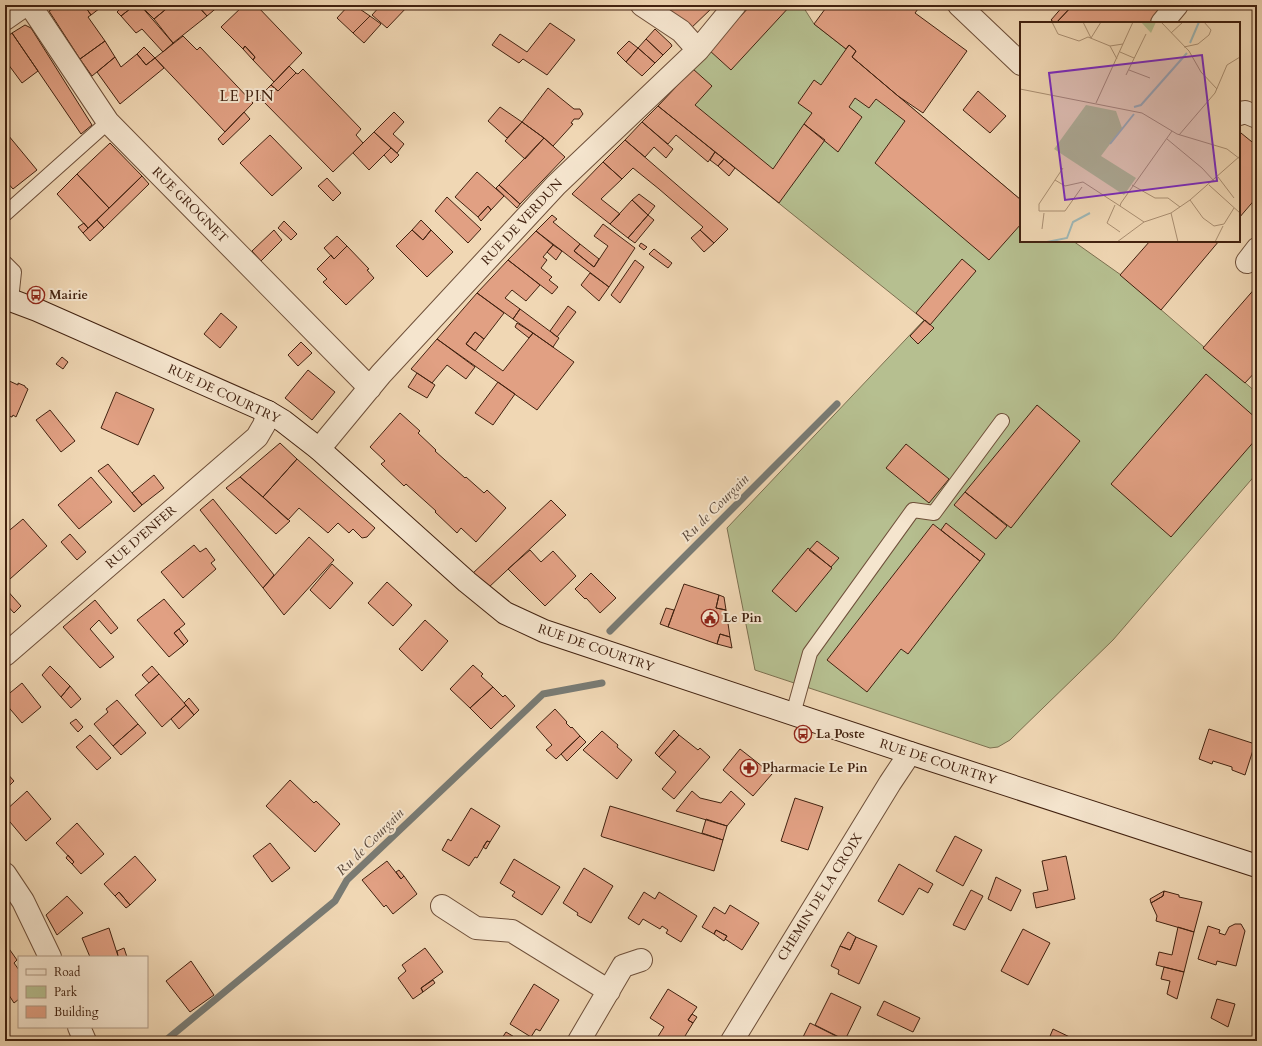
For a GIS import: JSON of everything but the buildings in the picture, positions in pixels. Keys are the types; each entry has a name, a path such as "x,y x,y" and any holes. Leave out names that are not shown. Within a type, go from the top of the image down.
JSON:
{"street":[{"path":"5,19 25,5"},
{"name":"RUE GROGNET","path":"30,5 108,122 370,388"},
{"path":"642,5 681,31 698,50"},
{"name":"RUE DE VERDUN","path":"319,449 386,368 556,185 698,50 735,5"},
{"path":"959,5 1020,63"},
{"path":"1163,22 1177,5"},
{"path":"1240,114 1245,112 1257,117"},
{"name":"RUE DE COURTRY","path":"8,299 37,310 268,412 283,421 319,449 467,582 505,613 544,631 910,753 1257,866"},
{"name":"RUE D'ENFER","path":"5,655 257,437 264,425 268,412"},
{"name":"CHEMIN DE LA CROIX","path":"732,1041 890,783 910,753"},
{"path":"5,874 23,901 50,956"},
{"path":"442,906 476,928 512,931 609,991"},
{"path":"579,1041 623,966 641,960"},
{"path":"79,1028 85,1041"}],"lane":[{"path":"5,214 108,122"},
{"path":"5,264 14,272 8,299"},
{"path":"793,714 810,653 913,510 934,513 1002,421"}],"green space":[{"path":"751,5 802,5 814,24 846,49 849,45 852,57 1020,199 1020,242 1074,242 1121,275 1257,393 1257,473 1113,640 1010,740 998,747 990,748 755,670 727,528 924,320 658,106"}],"waterway":[{"name":"Ru de Courgain","path":"610,631 837,404"},
{"name":"Ru de Courgain","path":"165,1041 335,901 347,880 543,694 602,683"}],"place":[{"name":"Mairie","path":"36,295"},
{"name":"Le Pin","path":"710,618"},
{"name":"La Poste","path":"803,734"},
{"name":"Pharmacie Le Pin","path":"749,768"}],"district":[{"name":"LE PIN","path":"247,96"}]}
